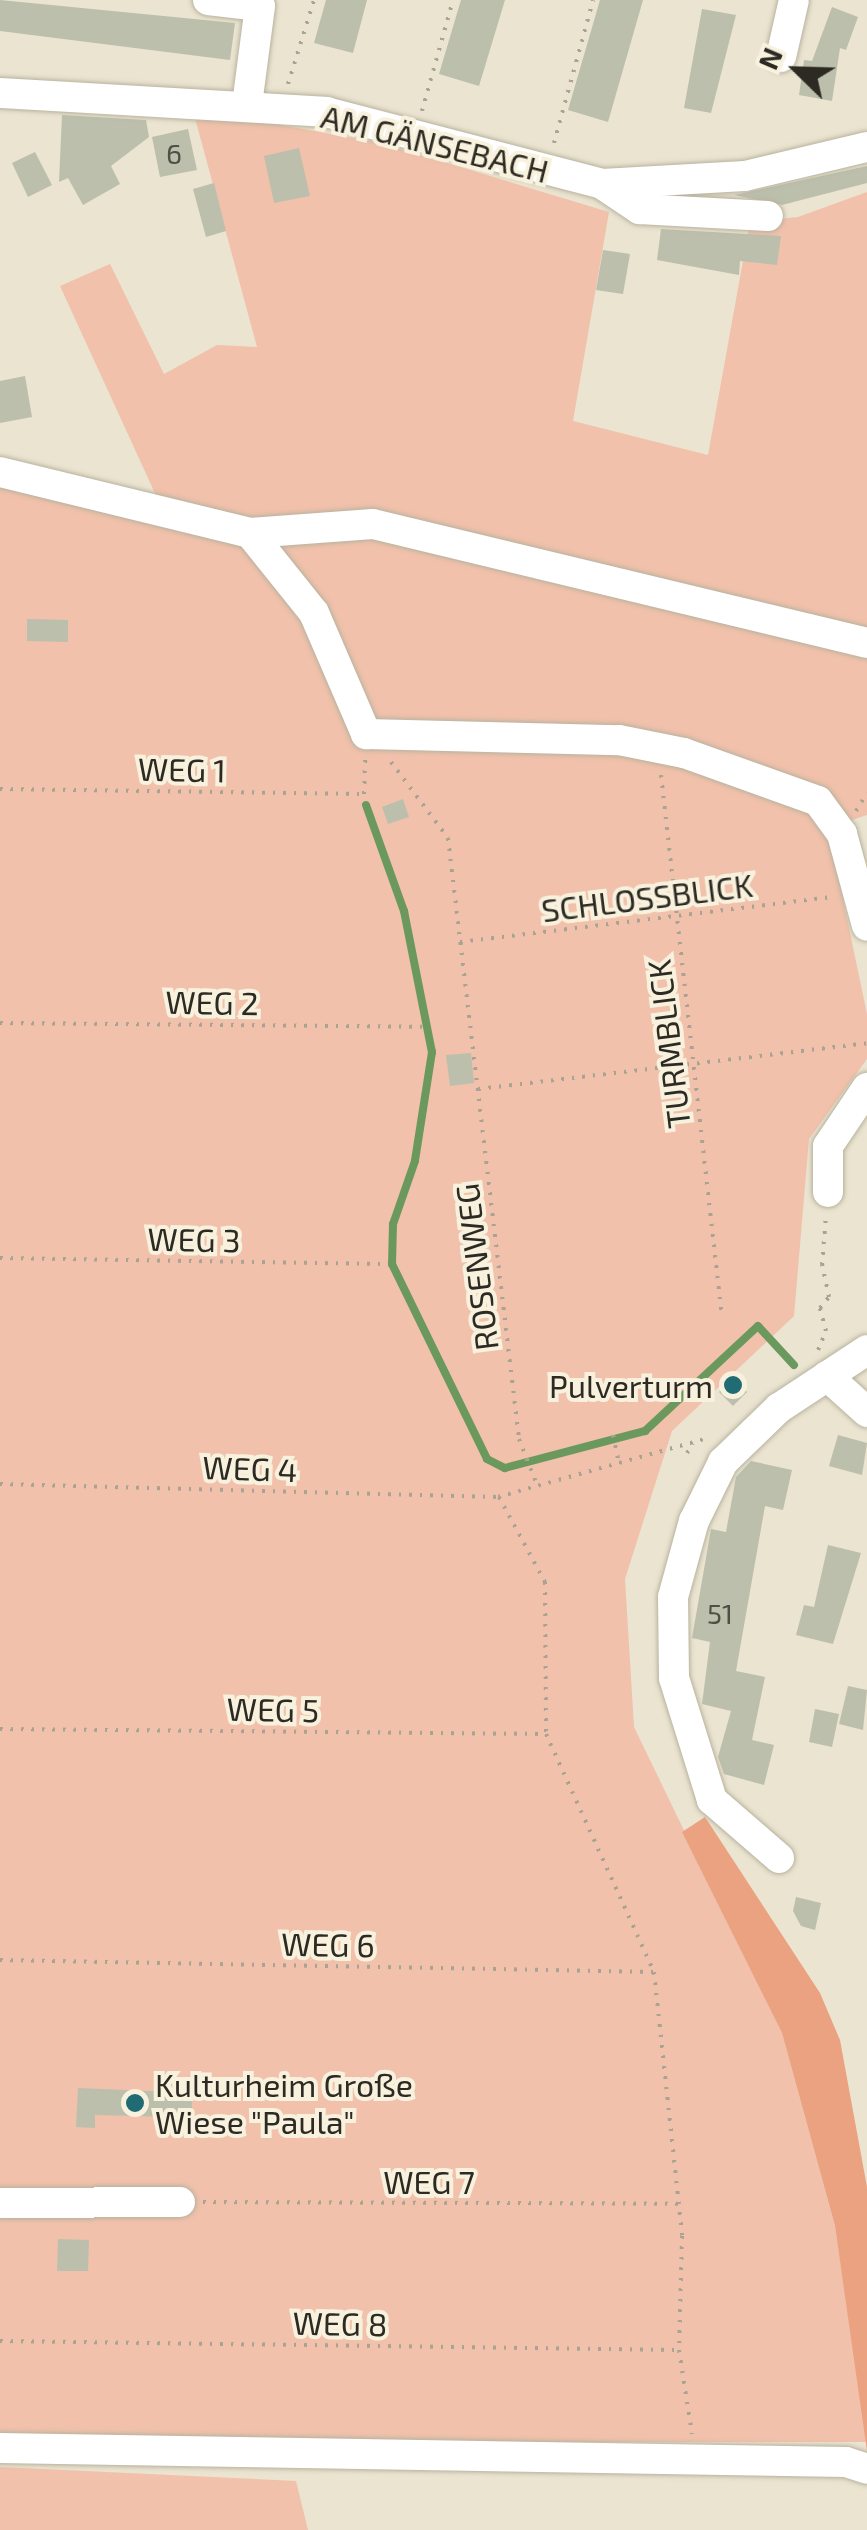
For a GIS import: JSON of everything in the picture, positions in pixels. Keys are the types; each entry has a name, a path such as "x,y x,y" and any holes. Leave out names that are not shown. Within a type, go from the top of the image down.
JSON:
{"street":[{"path":"208,0 260,6 247,105"},
{"path":"781,57 794,0"},
{"name":"AM GÄNSEBACH","path":"0,93 283,108 416,135 602,184 745,176 867,147"},
{"path":"602,184 639,210 768,216"},
{"path":"0,472 250,533 372,524 867,644"},
{"path":"250,533 314,613 366,734 620,740 684,753 818,801 842,834 867,926"},
{"path":"828,1192 828,1146 867,1088"},
{"path":"779,1858 712,1800 674,1678 673,1596 694,1521 723,1462 746,1435 818,1368 867,1350"},
{"path":"818,1368 867,1412"},
{"path":"0,2204 180,2202"},
{"path":"0,2448 699,2464 846,2462 867,2469"}],"path":[{"path":"283,108 314,0"},
{"path":"416,135 452,0"},
{"path":"546,172 593,0"},
{"name":"WEG 1","path":"0,789 364,794 366,734"},
{"name":"TURMBLICK","path":"660,765 722,1317"},
{"name":"ROSENWEG","path":"394,766 448,838 519,1440 537,1485"},
{"name":"SCHLOSSBLICK","path":"460,942 838,896"},
{"name":"WEG 2","path":"0,1023 424,1027"},
{"path":"478,1089 867,1043"},
{"path":"818,1368 826,1331 820,1308 829,1297 822,1265 828,1192"},
{"name":"WEG 3","path":"0,1258 386,1264"},
{"path":"613,1435 618,1463"},
{"name":"WEG 4","path":"0,1484 500,1497 692,1444 688,1453"},
{"path":"500,1497 545,1582 546,1734 654,1972 679,2204 679,2350 699,2464"},
{"name":"WEG 5","path":"0,1728 546,1734"},
{"name":"WEG 6","path":"0,1960 654,1972"},
{"name":"WEG 7","path":"180,2202 679,2204"},
{"name":"WEG 8","path":"0,2341 679,2350"}],"shaded area":[{"path":"195,118 270,123 381,143 609,212 573,421 708,455 750,222 798,217 867,192 867,815 828,828 867,1014 867,1059 809,1139 794,1316 672,1431 625,1579 634,1727 782,2033 835,2226 867,2442 0,2442 0,465 159,502 60,286 110,264 164,374 217,345 257,347"},
{"path":"705,1817 820,1993 840,2040 867,2187 867,2451 835,2226 782,2033 682,1832"},
{"path":"0,2467 296,2481 308,2530 0,2530"}],"building":[{"path":"0,0 235,23 230,60 0,31"},
{"path":"326,0 367,0 353,53 314,43"},
{"path":"461,0 505,0 479,86 439,74"},
{"path":"600,0 643,0 608,122 568,110"},
{"path":"832,7 858,17 846,50 840,48 832,101 799,95 804,60 812,61"},
{"path":"702,9 736,15 711,113 684,108"},
{"path":"62,115 146,120 149,137 111,166 120,184 83,205 68,178 59,182"},
{"path":"188,129 197,170 160,177 152,137"},
{"path":"299,148 310,196 274,203 264,156"},
{"path":"35,152 52,185 28,197 12,163"},
{"path":"867,166 867,183 782,205 734,195"},
{"path":"214,183 226,231 206,237 193,189"},
{"path":"661,229 781,236 777,265 740,261 739,275 657,260"},
{"path":"603,250 630,254 623,294 596,290"},
{"path":"25,376 32,417 0,423 0,381"},
{"path":"27,619 68,620 68,642 27,641"},
{"path":"403,799 409,817 388,824 382,807"},
{"path":"471,1053 474,1083 450,1086 446,1055"},
{"name":"Pulverturm","path":"732,1378 747,1392 733,1406 719,1392"},
{"path":"838,1435 867,1443 862,1475 829,1466"},
{"path":"751,1461 792,1470 783,1510 765,1506 736,1671 765,1677 752,1740 774,1745 764,1785 724,1774 718,1757 731,1711 702,1704 710,1642 692,1638 711,1529 726,1532 736,1477"},
{"path":"828,1545 861,1553 833,1644 796,1635 804,1605 814,1607"},
{"path":"848,1686 867,1690 863,1730 839,1724"},
{"path":"815,1709 839,1714 832,1747 809,1742"},
{"path":"796,1897 821,1903 815,1930 801,1926 793,1911"},
{"name":"Kulturheim Große Wiese \"Paula\"","path":"172,2083 193,2084 191,2125 174,2124 174,2117 95,2115 95,2128 76,2127 78,2088 172,2092"},
{"path":"58,2239 89,2240 88,2271 57,2271"}],"waterway":[{"path":"366,805 404,911 432,1052 415,1161 393,1224 392,1264 487,1459 505,1468 645,1431 758,1326 794,1365"}],"place":[{"name":"Pulverturm","path":"733,1385"},
{"name":"Kulturheim Große Wiese \"Paula\"","path":"135,2103"}]}
